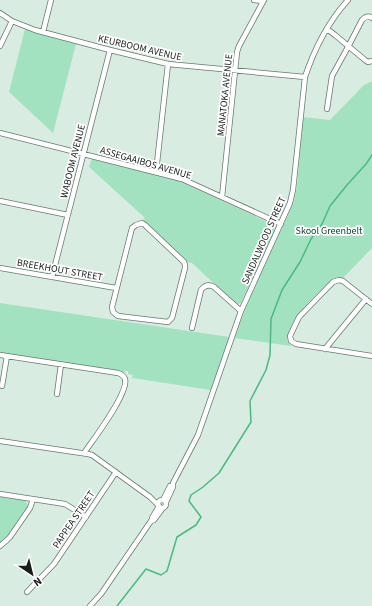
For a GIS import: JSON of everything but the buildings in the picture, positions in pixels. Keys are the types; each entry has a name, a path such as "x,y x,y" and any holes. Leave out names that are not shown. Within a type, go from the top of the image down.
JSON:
{"street":[{"path":"43,32 51,0"},
{"path":"254,0 263,0"},
{"name":"MANATOKA AVENUE","path":"222,197 237,52 263,0"},
{"name":"SANDALWOOD STREET","path":"90,606 101,594 151,521 154,520 200,430 241,311 293,195 305,77 310,63 327,29 348,0"},
{"name":"KEURBOOM AVENUE","path":"0,13 27,28 168,64 305,77"},
{"path":"327,109 332,76 362,20 368,16 372,18"},
{"path":"0,46 12,21"},
{"path":"327,29 365,60 368,62 372,61"},
{"name":"WABOOM AVENUE","path":"52,277 110,50"},
{"path":"156,172 168,64"},
{"name":"ASSEGAAIBOS AVENUE","path":"0,133 182,179 281,224"},
{"path":"0,201 68,215"},
{"path":"138,224 146,225 185,263 172,318 168,322 116,315 112,309 116,288 132,228 138,224"},
{"name":"BREEKHOUT STREET","path":"0,268 116,288"},
{"path":"372,304 343,281 337,280 333,282 300,315 290,336 291,342 296,344 372,356"},
{"path":"192,328 202,290 208,285 214,287 241,311"},
{"path":"325,349 366,299"},
{"path":"0,355 118,373 122,375 125,379 125,384 117,404 84,453"},
{"path":"2,386 7,356"},
{"path":"57,394 61,364"},
{"path":"0,441 92,455 150,497 162,503"},
{"name":"PAPPEA STREET","path":"27,592 54,564 116,472"},
{"path":"0,494 67,505 86,517"},
{"path":"0,546 10,537 30,508 33,499"}],"green space":[{"path":"25,29 76,44 53,133 9,92"},
{"name":"Skool Greenbelt","path":"372,81 372,248 343,278 339,277 332,279 299,314 289,331 287,340 291,346 235,338 246,307 294,202 297,187 303,117 330,120 364,85"},
{"path":"92,159 179,181 272,224 274,227 274,232 241,303 235,303 192,263 187,262 145,223 144,217 89,167"},
{"path":"0,303 229,337 211,390 132,378 133,375 128,374 128,371 125,371 124,374 119,371 0,353"},
{"path":"0,496 25,500 28,505 8,535 0,543"}],"waterway":[{"path":"117,606 146,569 161,575 167,571 177,537 196,525 201,517 189,501 191,495 219,473 251,422 250,401 266,370 270,355 271,319 282,290 300,262 311,239 322,224 330,206 372,155"}]}
